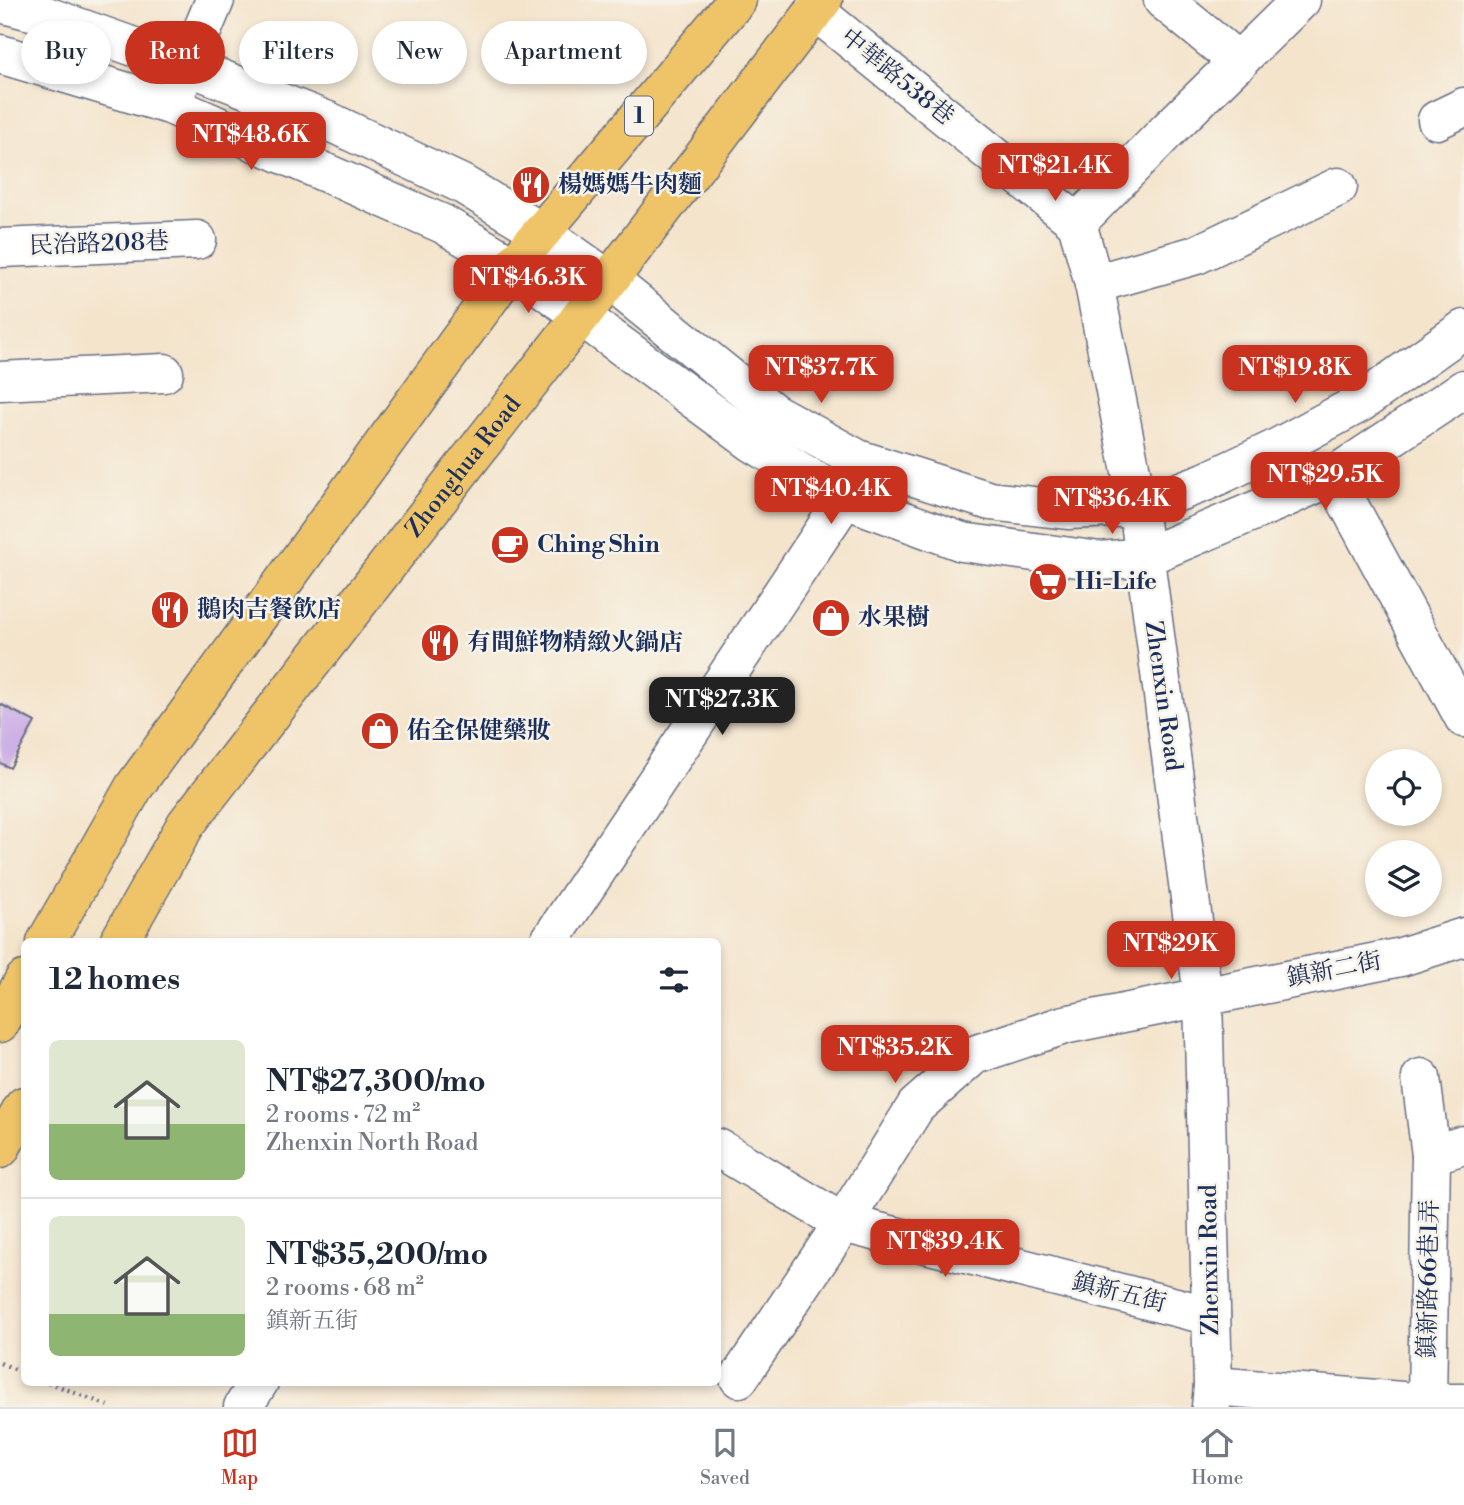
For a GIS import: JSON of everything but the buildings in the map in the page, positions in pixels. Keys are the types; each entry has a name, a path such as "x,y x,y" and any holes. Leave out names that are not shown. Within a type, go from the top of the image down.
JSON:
{"main road":[{"name":"1","path":"48,938 134,787 513,266 737,0"},
{"name":"Zhonghua Road","path":"120,938 186,824 609,280 818,5"},
{"path":"0,1023 21,985"},
{"path":"0,1149 21,1111"}],"street":[{"path":"206,21 215,0"},
{"path":"1163,0 1239,62"},
{"path":"1077,223 1301,0"},
{"path":"0,3 41,7 125,41"},
{"name":"中華路538巷","path":"818,5 1077,223"},
{"path":"0,54 170,105 443,224 513,266 752,442 845,499 962,542 1100,561 1145,557 1333,476 1464,389"},
{"path":"225,81 328,121 462,184 541,232 609,280 774,413 858,459 990,501 1068,510 1138,507 1217,477 1360,403 1464,329"},
{"path":"170,105 180,84"},
{"path":"1094,284 1196,255 1338,187"},
{"name":"Zhenxin Road","path":"1077,223 1094,284 1138,507 1203,996 1209,1167 1212,1396"},
{"name":"民治路208巷","path":"0,248 197,240"},
{"path":"0,381 164,373"},
{"path":"1333,476 1464,718"},
{"path":"552,938 845,499"},
{"name":"鎮新二街","path":"739,1378 843,1223 916,1106 974,1055 1063,1025 1401,957 1464,937"},
{"name":"鎮新路66巷1弄","path":"1421,1078 1447,1150 1446,1403"},
{"name":"鎮新五街","path":"721,1150 843,1223 1211,1316"},
{"path":"243,1407 256,1386"},
{"path":"1212,1396 1446,1403"}],"path":[{"path":"0,1363 21,1372"},
{"path":"58,1386 111,1407"}],"place":[{"name":"楊媽媽牛肉麵","path":"531,185"},
{"name":"Ching Shin","path":"510,545"},
{"name":"Hi-Life","path":"1048,582"},
{"name":"鵝肉吉餐飲店","path":"170,610"},
{"name":"水果樹","path":"831,618"},
{"name":"有間鮮物精緻火鍋店","path":"440,643"},
{"name":"佑全保健藥妝","path":"380,731"}]}
